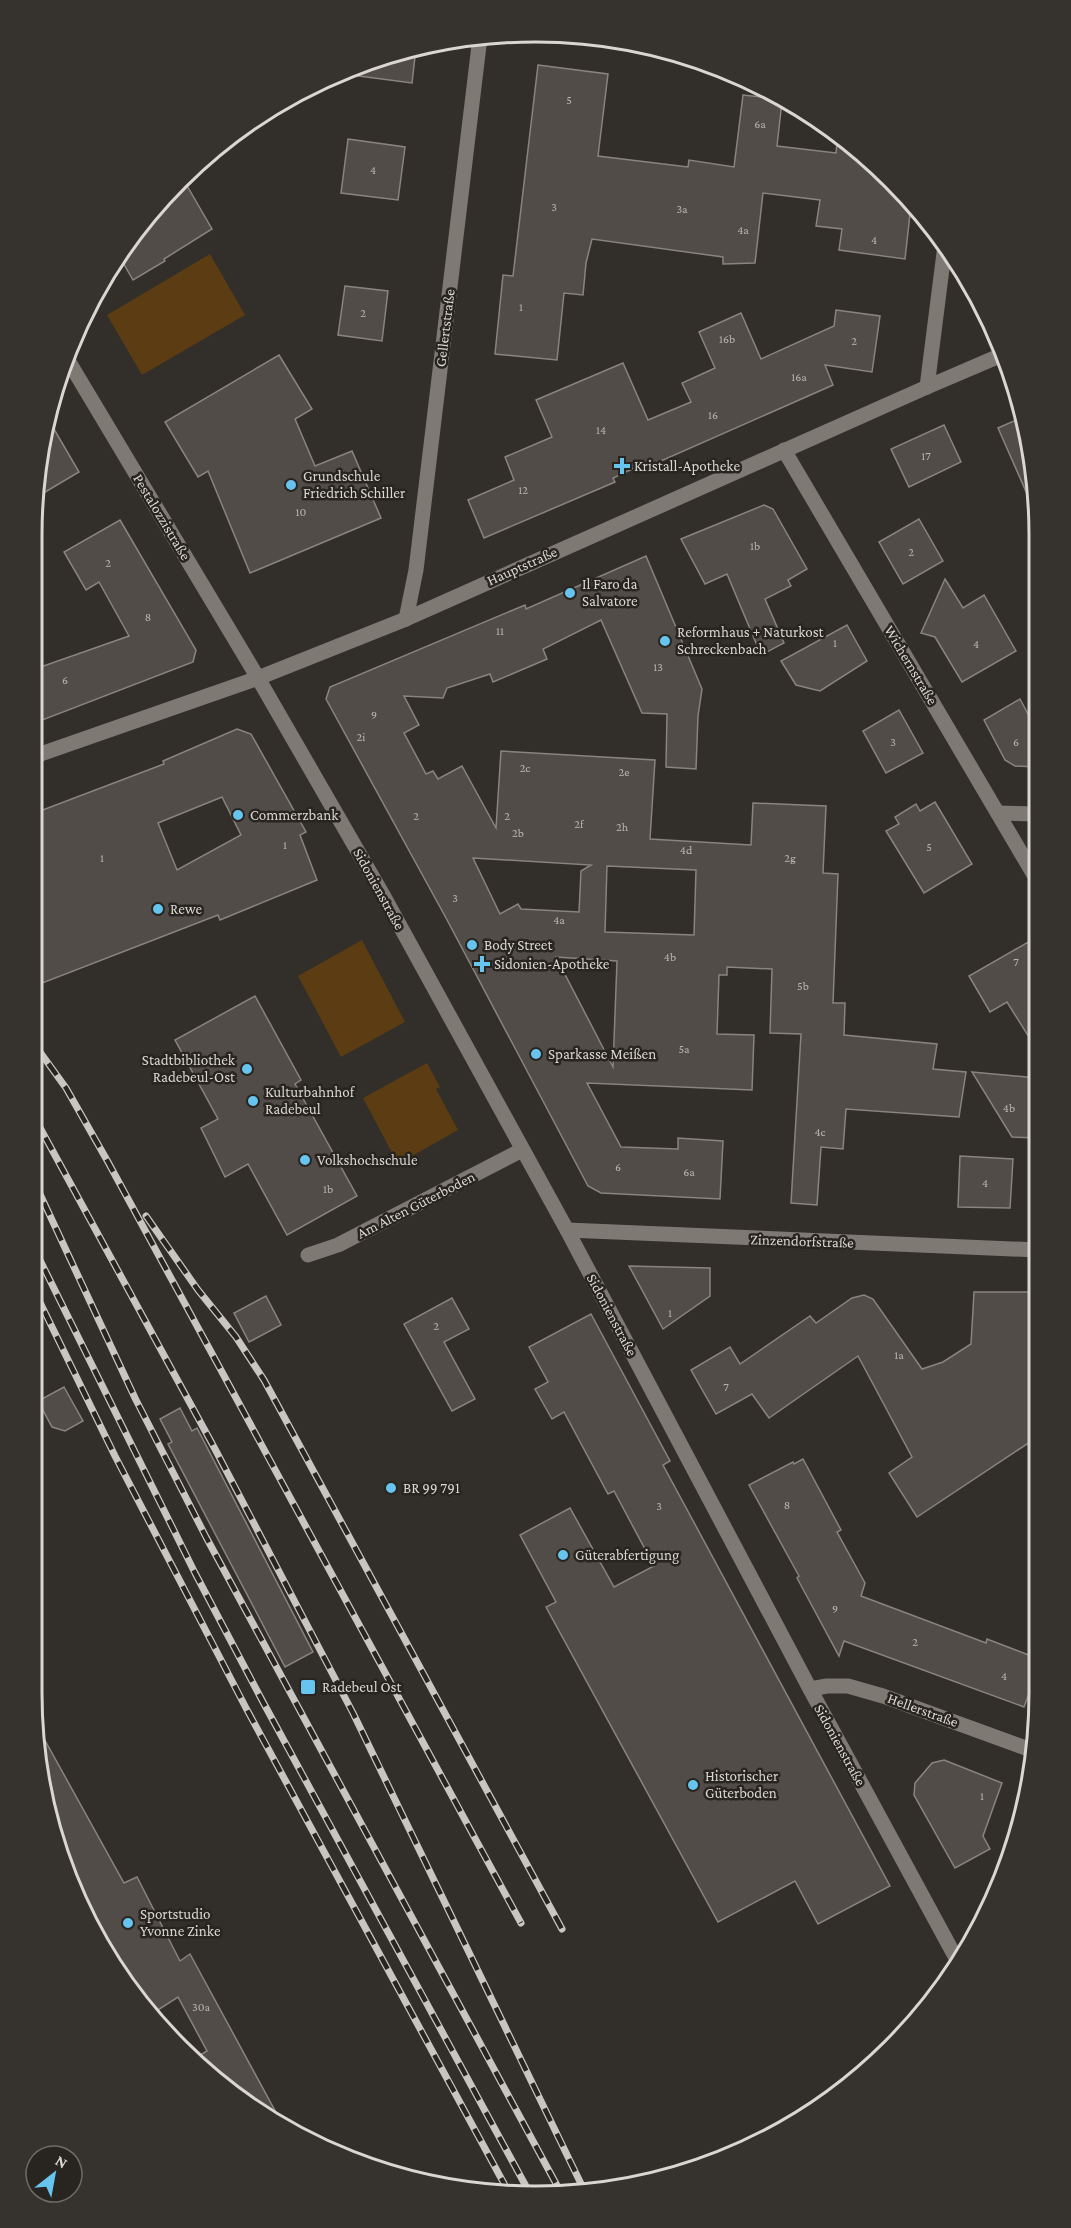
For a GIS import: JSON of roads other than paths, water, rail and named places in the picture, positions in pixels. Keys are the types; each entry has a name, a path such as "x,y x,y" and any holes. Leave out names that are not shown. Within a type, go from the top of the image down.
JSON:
{"street":[{"name":"Gellertstraße","path":"406,619 416,570 479,45"},
{"path":"927,387 943,257"},
{"name":"Hauptstraße","path":"42,754 258,678 406,619 995,358"},
{"name":"Pestalozzistraße","path":"72,367 258,678"},
{"name":"Wichernstraße","path":"784,450 1029,866"},
{"name":"Sidonienstraße","path":"258,678 377,885 567,1230 810,1689 954,1954"},
{"path":"998,813 1029,814"},
{"name":"Am Alten Güterboden","path":"308,1255 338,1245 522,1150"},
{"name":"Zinzendorfstraße","path":"567,1230 1029,1250"},
{"name":"Hellerstraße","path":"810,1689 848,1686 883,1696 1026,1748"}],"railway":[{"path":"42,1055 66,1088 108,1162 521,1923"},
{"path":"42,1131 215,1449 353,1713 581,2184"},
{"path":"42,1198 135,1398 206,1537 557,2185"},
{"path":"146,1216 198,1290 236,1337 264,1380 562,1929"},
{"path":"42,1264 195,1573 526,2186"},
{"path":"42,1306 115,1456 246,1708 505,2185"}],"place":[{"name":"Kristall-Apotheke","path":"622,466"},
{"name":"Grundschule Friedrich Schiller","path":"291,485"},
{"name":"Il Faro da Salvatore","path":"570,593"},
{"name":"Reformhaus + Naturkost Schreckenbach","path":"665,641"},
{"name":"Commerzbank","path":"238,815"},
{"name":"Rewe","path":"158,909"},
{"name":"Body Street","path":"472,945"},
{"name":"Sidonien-Apotheke","path":"482,964"},
{"name":"Sparkasse Meißen","path":"536,1054"},
{"name":"Stadtbibliothek Radebeul-Ost","path":"247,1069"},
{"name":"Kulturbahnhof Radebeul","path":"253,1101"},
{"name":"Volkshochschule","path":"305,1160"},
{"name":"BR 99 791","path":"391,1488"},
{"name":"Güterabfertigung","path":"563,1555"},
{"name":"Radebeul Ost","path":"308,1687"},
{"name":"Historischer Güterboden","path":"693,1785"},
{"name":"Sportstudio Yvonne Zinke","path":"128,1923"}]}
